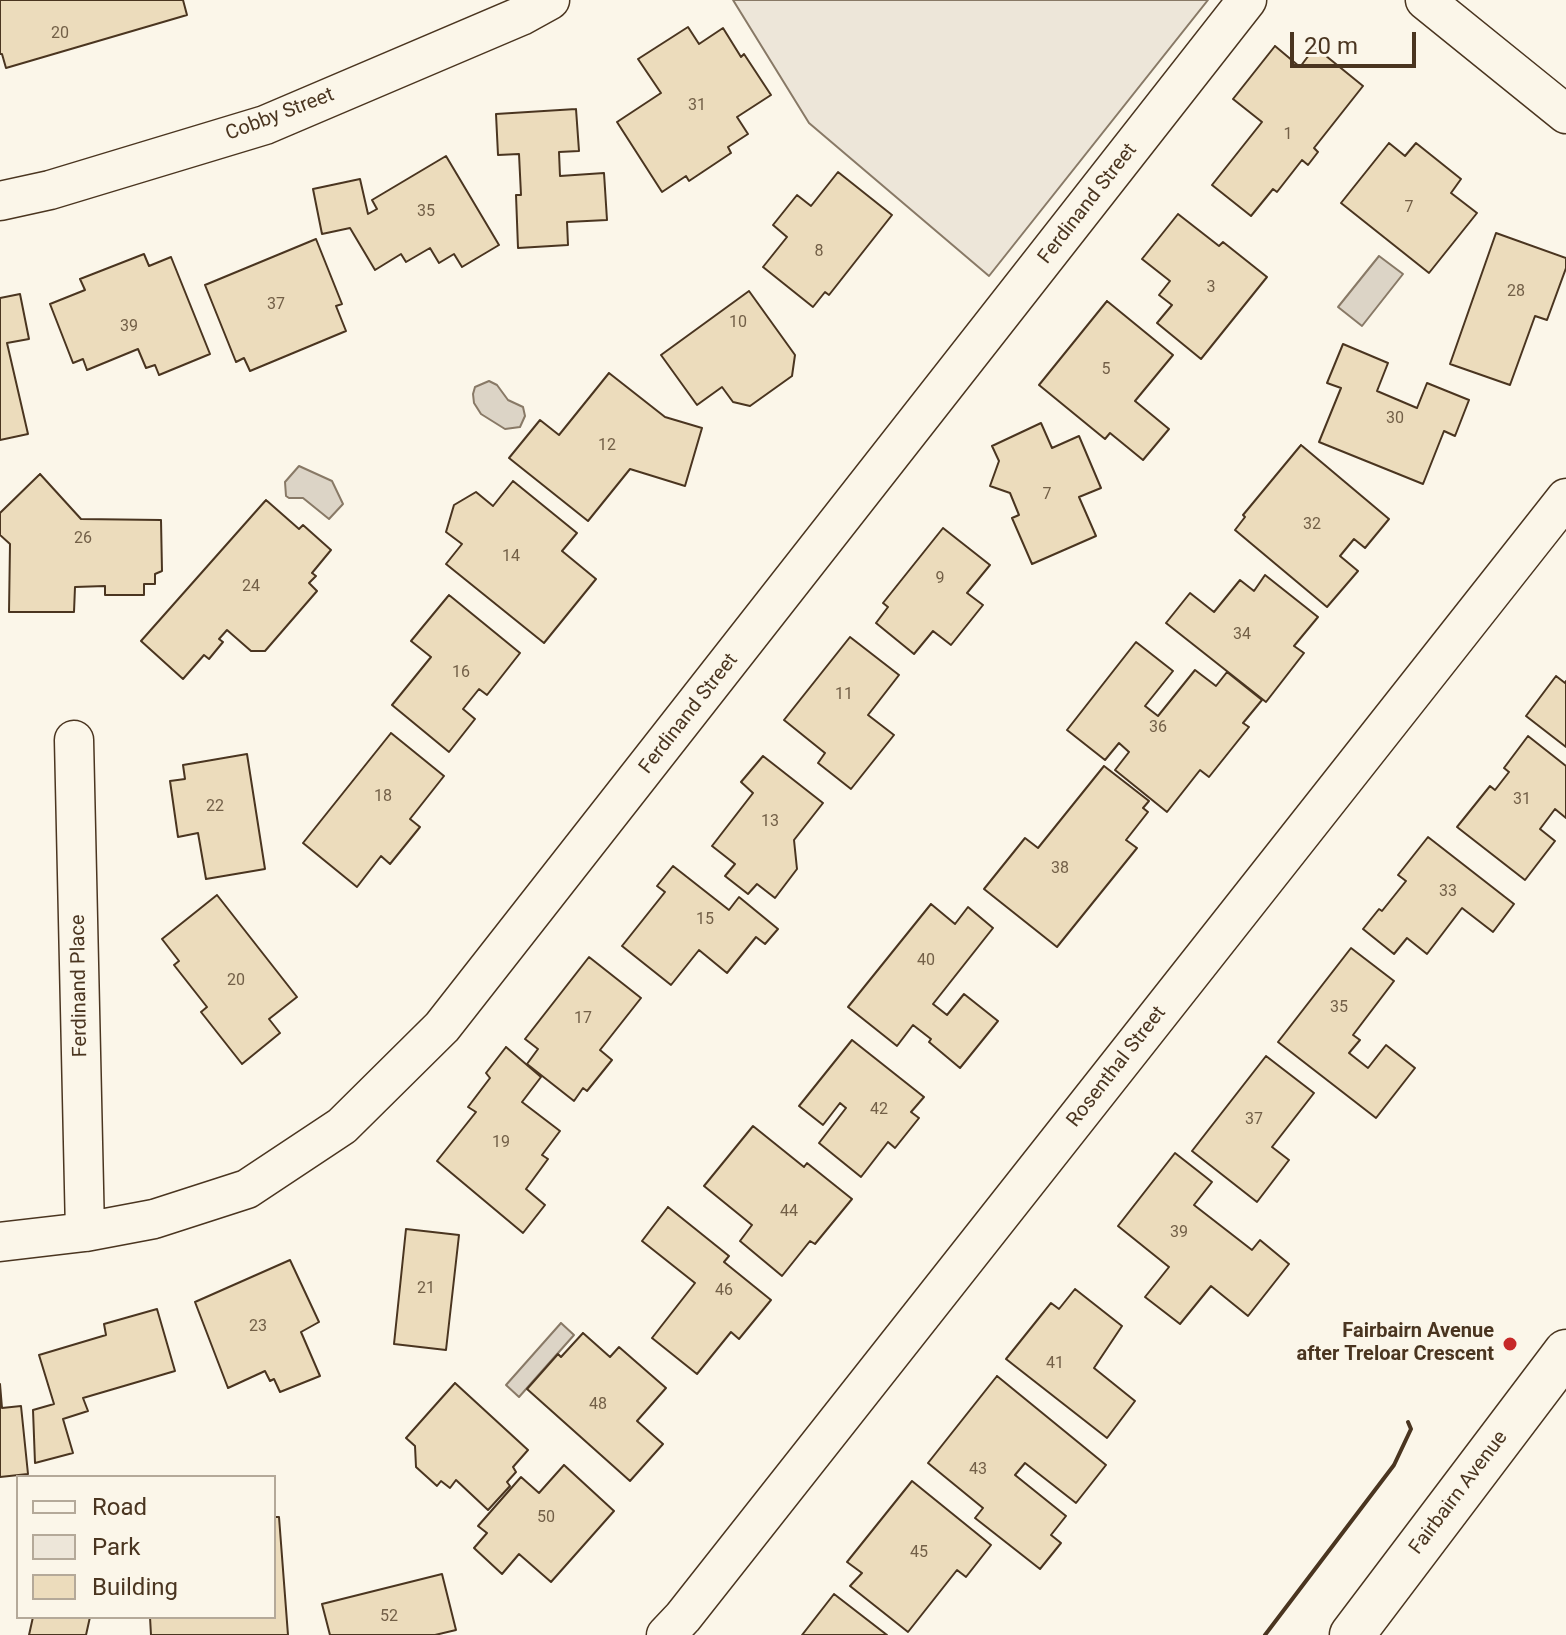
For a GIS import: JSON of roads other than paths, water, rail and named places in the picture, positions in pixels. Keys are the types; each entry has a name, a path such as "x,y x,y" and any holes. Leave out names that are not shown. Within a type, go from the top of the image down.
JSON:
{"main road":[{"name":"Fairbairn Avenue","path":"1352,1635 1566,1352"}],"street":[{"name":"Cobby Street","path":"0,201 50,190 265,125 521,16 550,0"},
{"name":"Ferdinand Street","path":"0,1242 85,1232 154,1219 247,1189 342,1126 442,1027 1247,0"},
{"path":"1425,0 1566,114"},
{"name":"Rosenthal Street","path":"666,1635 1566,498"},
{"name":"Ferdinand Place","path":"74,740 85,1232"}],"place":[{"name":"Fairbairn Avenue after Treloar Crescent","path":"1510,1344"}]}
